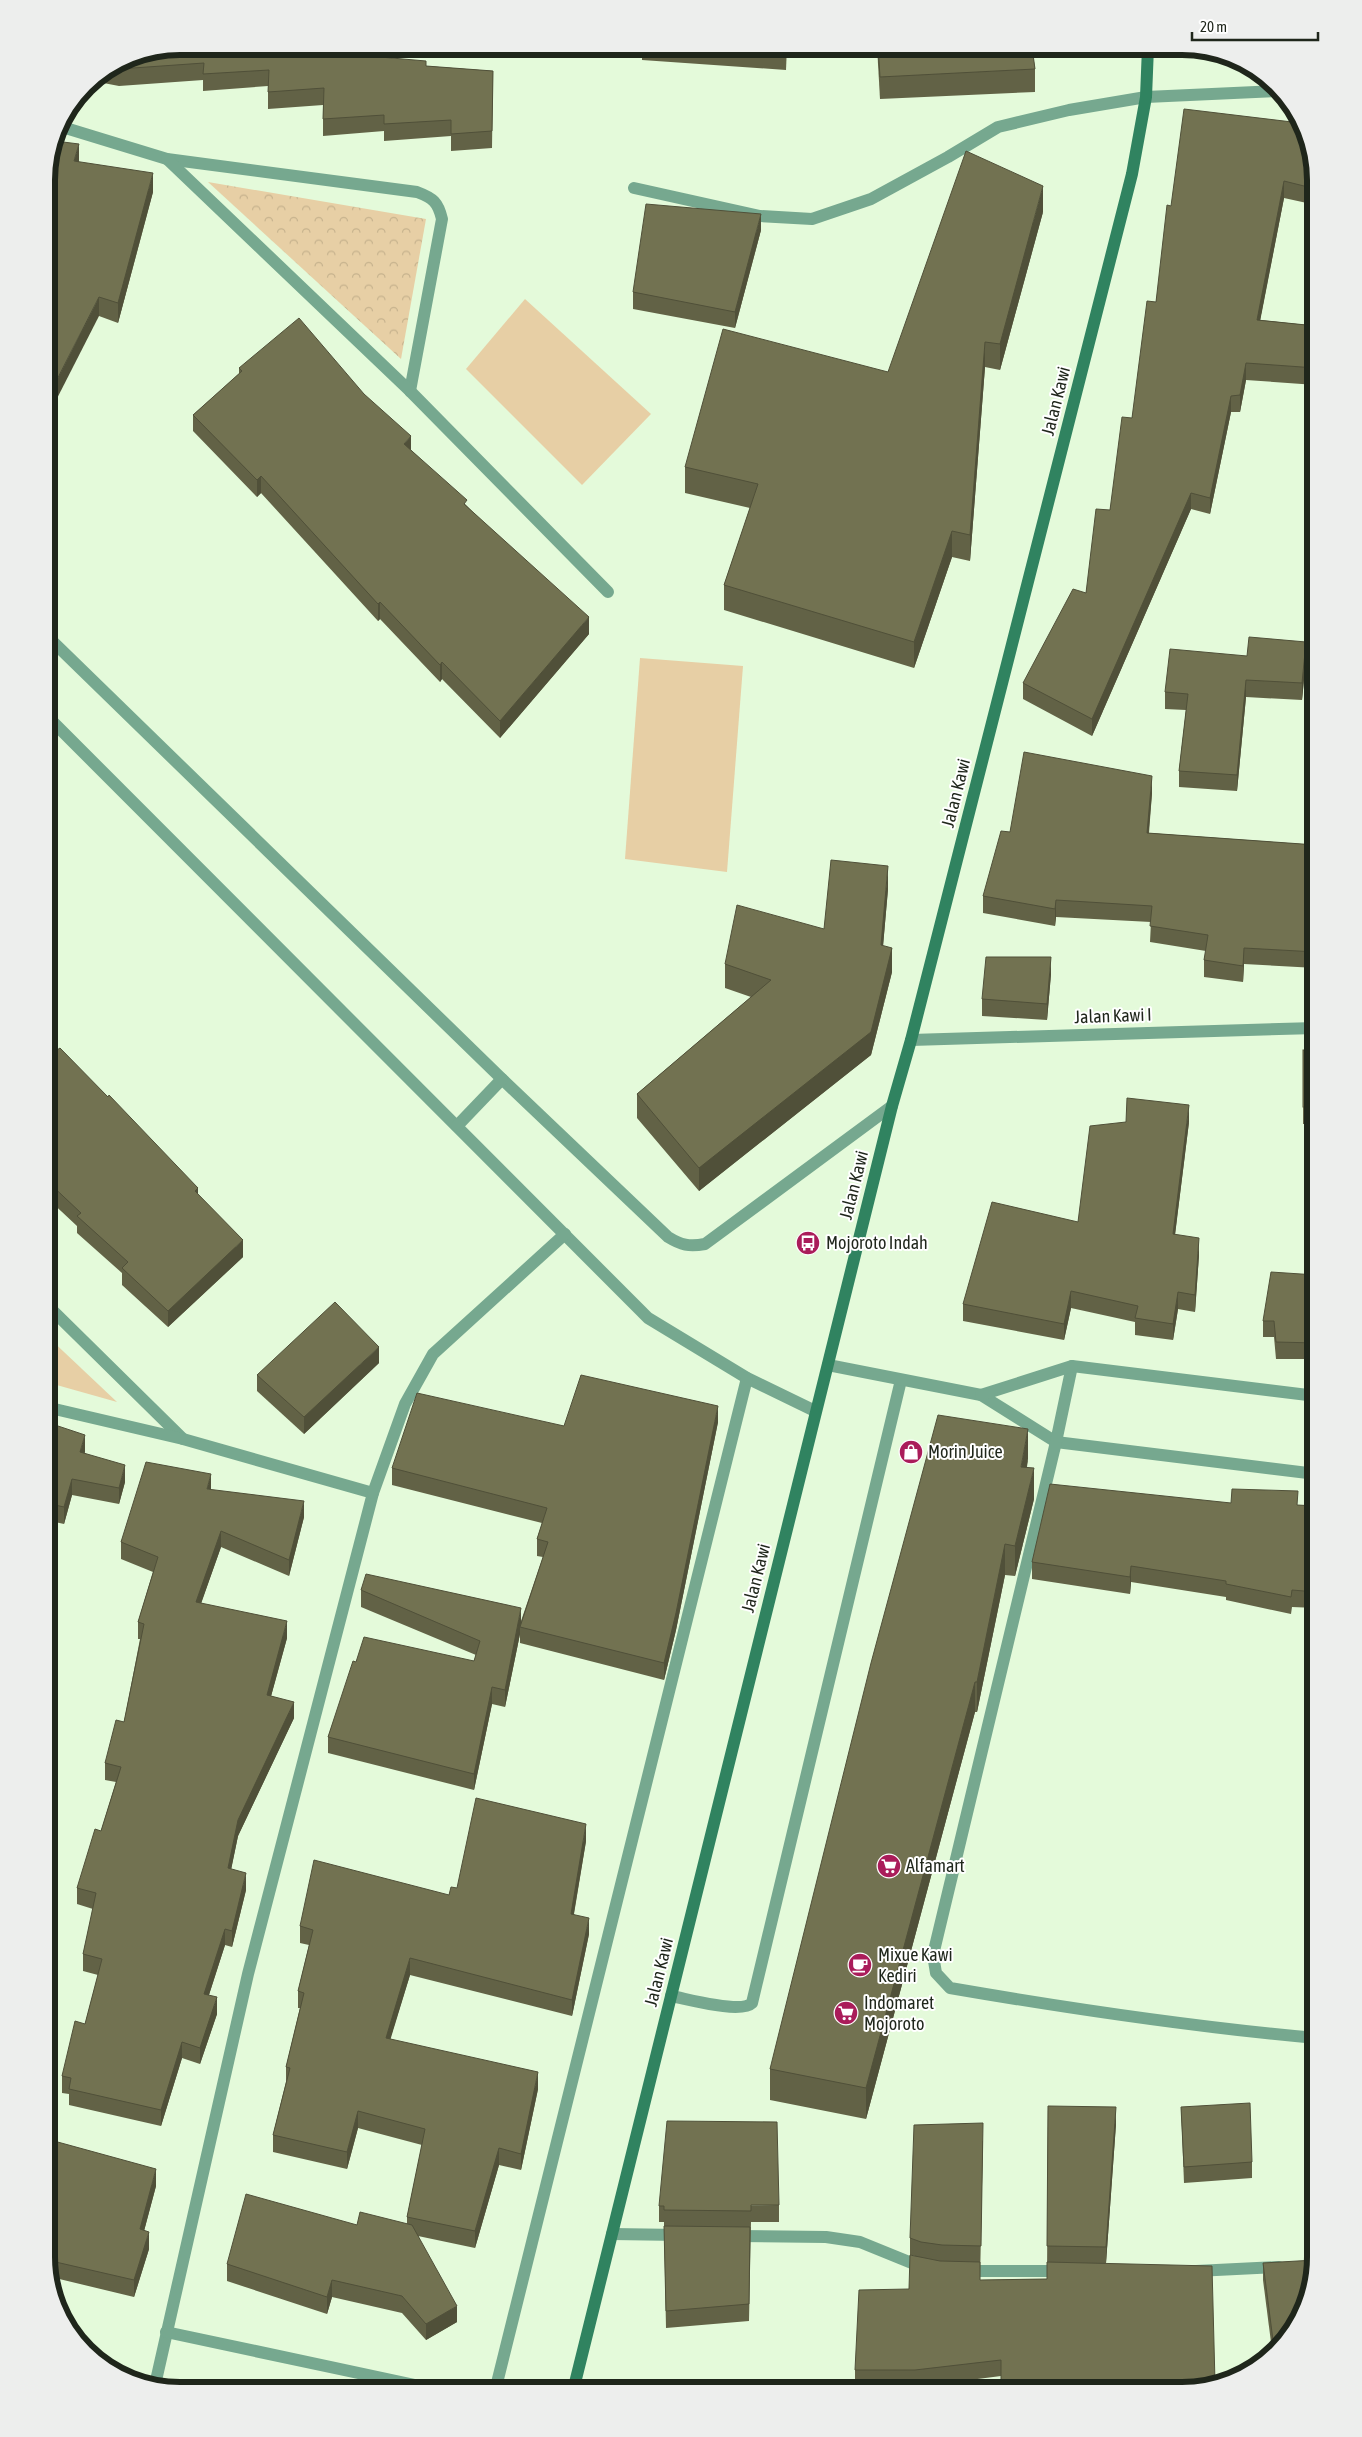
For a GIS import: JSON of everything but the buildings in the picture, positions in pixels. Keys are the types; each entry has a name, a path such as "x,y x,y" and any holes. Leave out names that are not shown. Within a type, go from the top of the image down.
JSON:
{"main road":[{"name":"Jalan Kawi","path":"575,2382 892,1106 911,1040 1132,174 1146,98 1148,55"}],"street":[{"path":"634,188 760,216 812,219 871,198 948,157 998,127 1070,110 1146,98 1269,91"},
{"path":"67,128 167,158 417,192 432,198 439,205 442,219 410,391"},
{"path":"167,158 410,391 608,592"},
{"path":"55,644 502,1079 668,1237 681,1245 705,1244 892,1106"},
{"path":"55,724 648,1318 747,1378 815,1412"},
{"name":"Jalan Kawi I","path":"911,1040 1307,1028"},
{"path":"457,1126 502,1079"},
{"path":"156,2380 248,1974 373,1493 405,1404 433,1354 565,1234"},
{"path":"55,1313 183,1439"},
{"path":"828,1364 981,1395 1056,1442 1307,1473"},
{"path":"981,1395 1072,1366 1307,1395"},
{"path":"1072,1366 1056,1442 933,1955 936,1974 950,1988 1070,2008 1231,2030 1307,2037"},
{"path":"497,2382 747,1378"},
{"path":"671,1996 735,2008 749,2006 752,2002 901,1380"},
{"path":"55,1410 183,1439 373,1493"},
{"path":"612,2234 690,2235"},
{"path":"719,2236 826,2237 860,2242 919,2267 934,2269"},
{"path":"1180,2271 1294,2266"},
{"path":"950,2270 1075,2272"},
{"path":"166,2332 405,2382"}],"green space":[{"path":"208,182 426,219 401,359"},
{"path":"525,299 651,414 582,485 466,369"},
{"path":"640,658 743,666 727,872 625,859"},
{"path":"55,1343 117,1402 55,1385"}],"place":[{"name":"Mojoroto Indah","path":"808,1243"},
{"name":"Morin Juice","path":"911,1452"},
{"name":"Alfamart","path":"889,1866"},
{"name":"Mixue Kawi Kediri","path":"860,1965"},
{"name":"Indomaret Mojoroto","path":"846,2013"}]}
